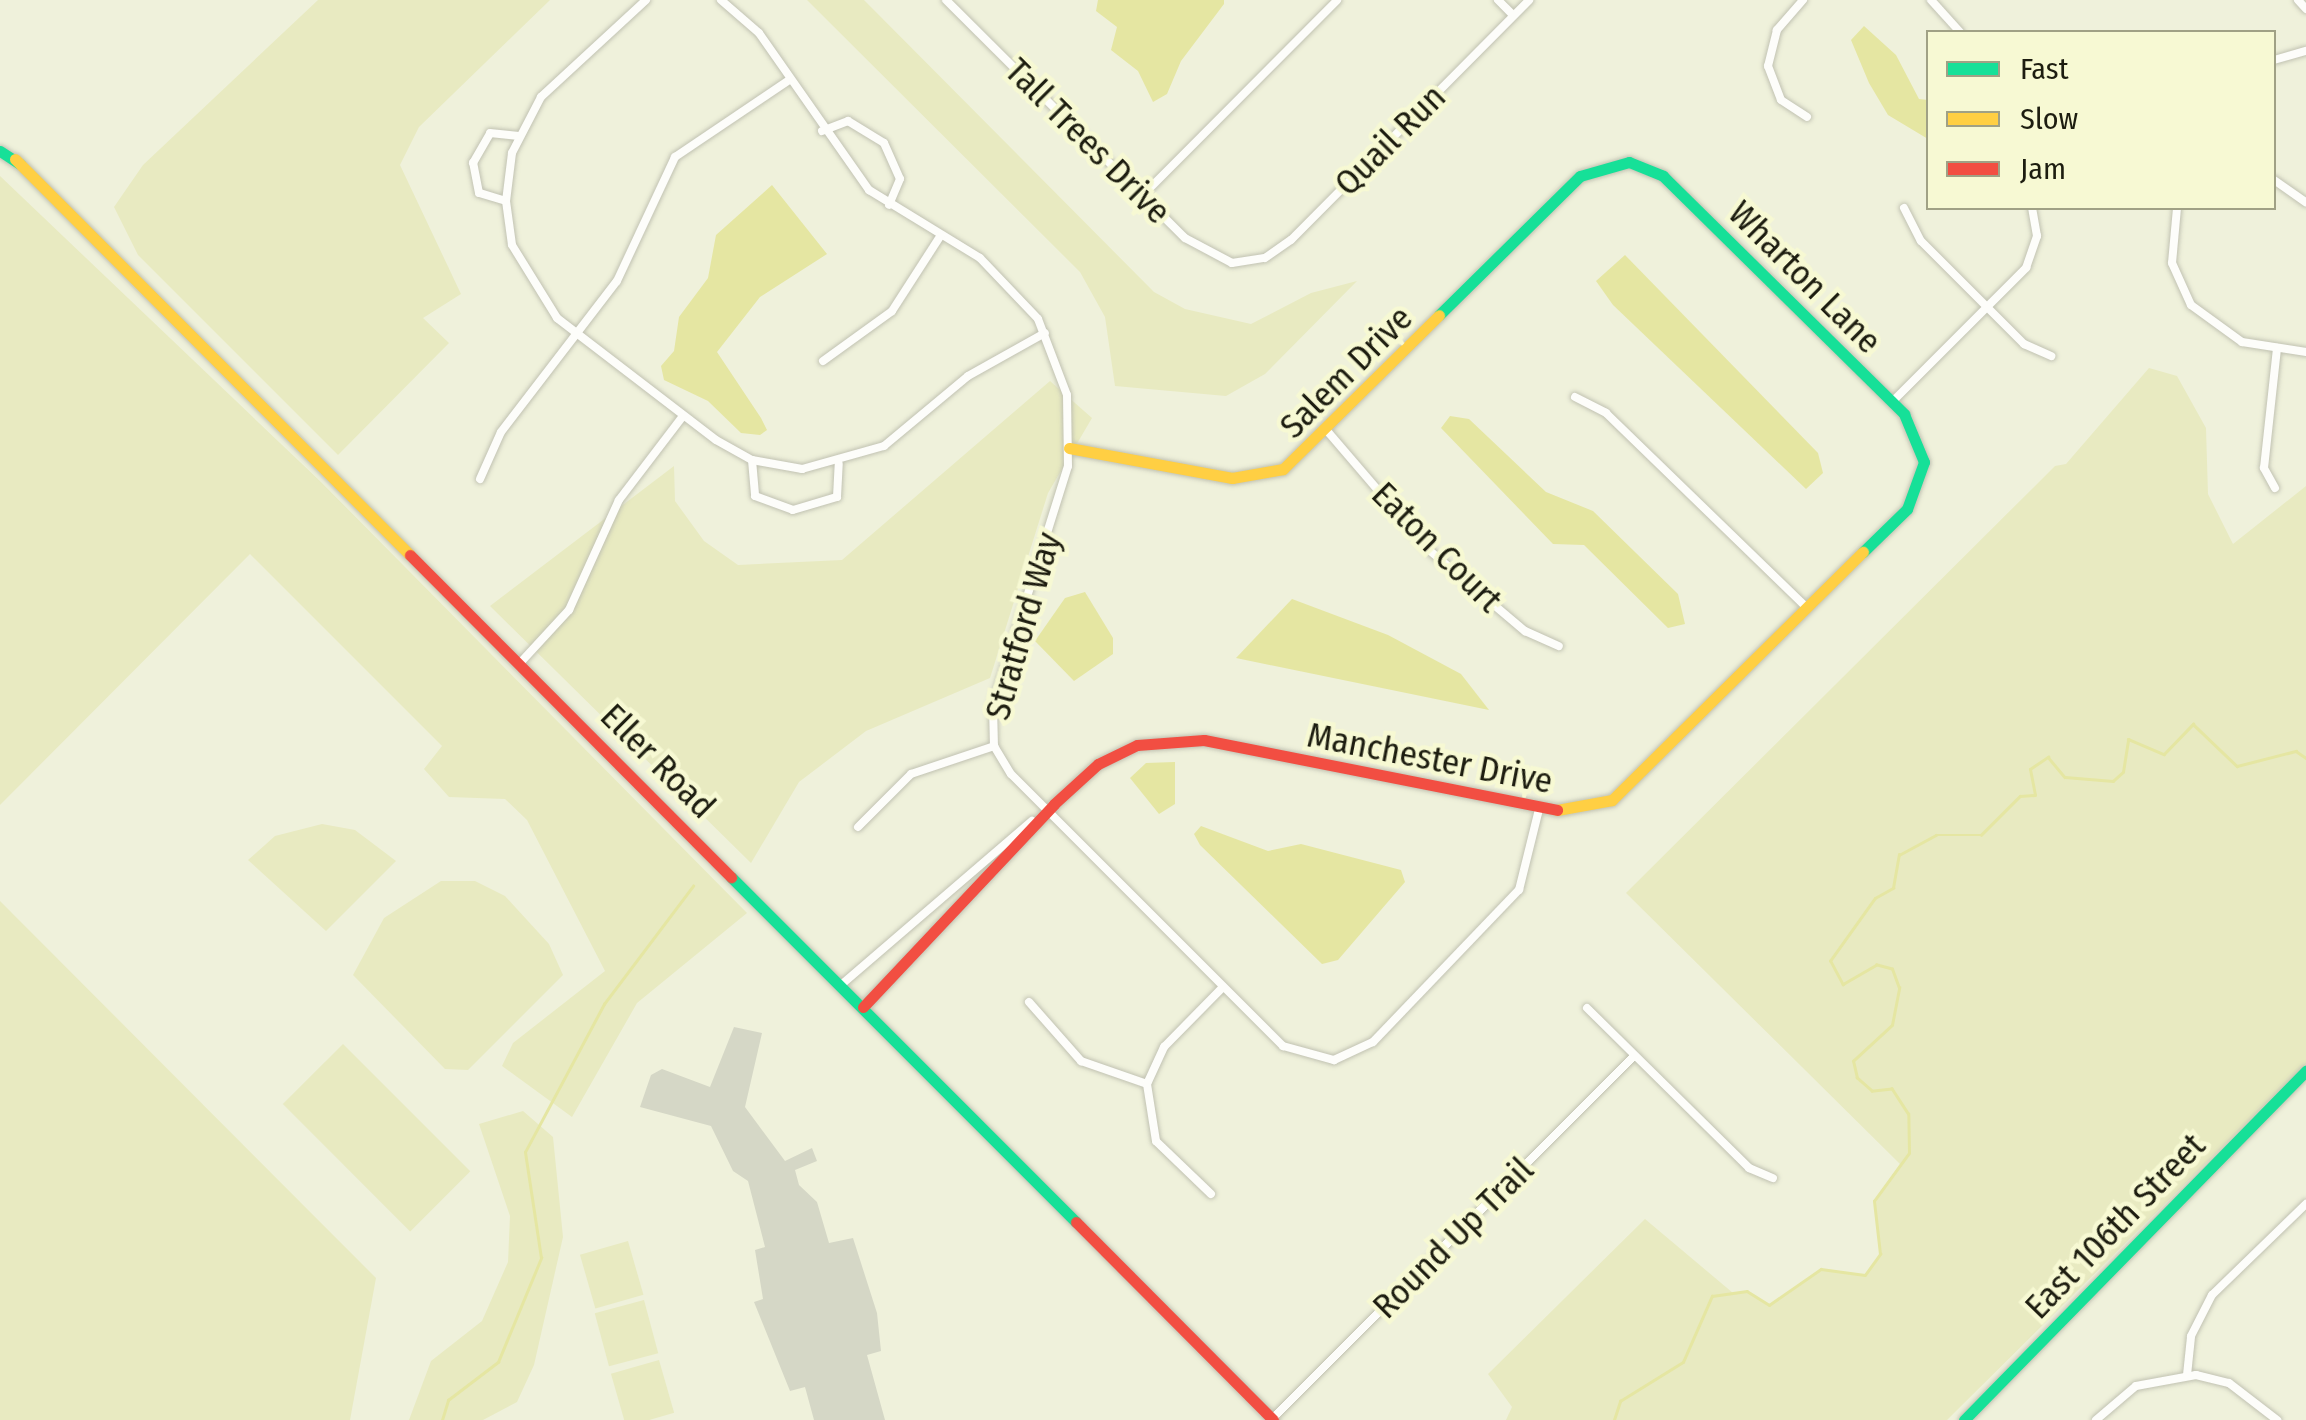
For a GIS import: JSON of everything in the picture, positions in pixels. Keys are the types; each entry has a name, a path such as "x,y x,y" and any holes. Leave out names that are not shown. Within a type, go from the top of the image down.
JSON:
{"street":[{"path":"646,0 552,85 518,136 506,202 512,245 530,284 577,334 684,416 752,460 788,468 839,464 884,446 968,376 1045,333"},
{"name":"Stratford Way","path":"721,0 747,18 822,131 889,206 1002,275 1045,333 1067,395 1069,448 994,706 994,746 1048,810 1282,1046 1317,1060 1372,1042 1518,890 1539,809"},
{"name":"Tall Trees Drive","path":"946,0 1197,249 1241,264"},
{"path":"1142,196 1336,0"},
{"path":"1498,0 1513,15"},
{"name":"Quail Run","path":"1241,264 1291,240 1528,0"},
{"path":"1803,0 1773,38 1769,76 1781,100 1807,118"},
{"path":"1931,0 1958,30"},
{"path":"2298,0 2306,10"},
{"path":"2276,60 2306,52"},
{"path":"480,479 486,455 628,261 675,156 789,80"},
{"path":"822,131 848,121 884,143 900,178 889,206"},
{"path":"506,202 480,193 473,164 490,133 518,136"},
{"name":"Eller Road","path":"0,149 20,164 521,662 1272,1420"},
{"name":"Wharton Lane","path":"1604,164 1636,164 1663,176 1892,402 1921,442 1922,476"},
{"name":"Salem Drive","path":"1069,448 1247,479 1298,460 1567,188 1604,164"},
{"path":"2276,181 2306,202"},
{"path":"1904,208 1915,234 1987,307 2024,344 2051,356"},
{"path":"1892,402 1987,307 2033,254 2032,210"},
{"path":"2177,210 2172,263 2191,305 2222,334 2306,352"},
{"path":"823,361 892,311 941,236"},
{"path":"2275,488 2264,468 2277,348"},
{"path":"1575,397 1606,412 1808,610"},
{"path":"521,662 570,610 610,514 684,416"},
{"name":"Eaton Court","path":"1328,432 1442,562 1525,632 1558,646"},
{"path":"752,460 755,496 793,510 836,497 839,464"},
{"name":"Manchester Drive","path":"841,984 1109,757 1180,739 1539,809 1589,809 1632,787 1907,510 1922,476"},
{"path":"858,827 910,774 994,746"},
{"name":"Manchester Drive","path":"863,1007 1048,810"},
{"path":"1211,1194 1164,1156 1148,1122 1147,1084 1164,1047 1223,987"},
{"path":"1029,1002 1080,1061 1147,1084"},
{"path":"1587,1008 1749,1168 1773,1178"},
{"name":"Round Up Trail","path":"1272,1420 1634,1056"},
{"name":"East 106th Street","path":"1964,1420 2306,1071"},
{"path":"2187,1375 2191,1336 2212,1295 2306,1204"},
{"path":"2096,1420 2136,1386 2187,1375 2230,1383 2277,1420"}],"shaded area":[{"path":"318,0 550,0 419,127 400,165 461,294 423,318 449,343 338,455 138,255 114,207 143,165"},
{"path":"807,0 864,0 1154,292 1185,309 1251,324 1311,293 1357,281 1265,374 1226,396 1115,386 1105,317 1080,272"},
{"path":"1098,0 1224,0 1224,4 1181,61 1167,94 1153,102 1138,71 1111,50 1117,27 1096,11"},
{"path":"1864,26 1896,55 1919,99 1926,100 1926,138 1888,115 1851,40"},
{"path":"0,176 321,482 747,913 637,1003 572,1117 502,1066 513,1043 605,971 527,820 505,799 449,797 424,769 442,746 250,554 0,805"},
{"path":"772,185 827,254 760,297 717,352 761,418 767,430 760,435 741,433 708,401 664,380 661,366 674,351 679,317 708,278 716,235"},
{"path":"1625,255 1818,453 1823,473 1806,489 1613,305 1596,281"},
{"path":"2149,368 2177,376 2206,428 2208,494 2233,544 2306,486 2306,1064 1947,1420 1506,1420 1512,1407 1488,1374 1645,1219 1733,1293 1747,1291 1769,1305 1821,1269 1865,1275 1880,1254 1874,1201 1900,1164 1626,893 2055,466 2066,464"},
{"path":"1050,381 1092,418 1048,493 990,678 866,731 799,782 751,863 490,606 674,466 675,501 704,541 738,565 842,560"},
{"path":"1450,416 1469,419 1546,492 1593,511 1678,594 1685,624 1668,628 1584,545 1553,544 1441,428"},
{"path":"1085,592 1113,638 1113,654 1074,681 1035,641 1065,598"},
{"path":"1292,599 1388,635 1461,674 1489,710 1236,658"},
{"path":"1175,762 1175,804 1159,814 1130,778 1146,763"},
{"path":"322,824 355,830 396,861 326,931 248,860 275,836"},
{"path":"1201,826 1268,851 1301,844 1401,870 1405,882 1338,960 1322,964 1200,845 1194,834"},
{"path":"441,881 475,881 505,896 549,944 563,975 468,1070 445,1069 353,975 384,918"},
{"path":"0,901 376,1278 350,1420 0,1420"},
{"path":"343,1044 470,1171 410,1231 283,1104"},
{"path":"523,1111 553,1137 563,1237 534,1365 517,1402 483,1420 409,1420 431,1361 482,1321 508,1262 510,1216 479,1124"},
{"path":"628,1241 643,1295 595,1309 580,1255"},
{"path":"644,1300 658,1353 609,1366 595,1313"},
{"path":"659,1360 674,1413 649,1420 624,1420 611,1374"}],"building":[{"path":"734,1027 762,1033 745,1107 785,1161 812,1148 817,1161 795,1170 799,1185 817,1202 829,1243 853,1238 877,1313 881,1351 867,1355 885,1420 814,1420 805,1387 790,1391 754,1302 763,1299 755,1250 765,1247 748,1181 733,1171 711,1126 640,1107 651,1075 662,1069 710,1087"}],"waterway":[{"path":"1614,1420 1620,1401 1683,1362 1712,1296 1747,1291 1769,1305 1821,1269 1865,1275 1880,1254 1874,1201 1909,1153 1908,1114 1892,1089 1872,1091 1857,1078 1853,1061 1892,1025 1899,988 1892,969 1877,965 1843,985 1830,961 1875,898 1893,888 1899,855 1936,835 1981,835 2020,796 2035,795 2030,769 2048,757 2065,777 2113,781 2123,772 2128,739 2164,754 2193,724 2237,766 2296,751 2306,758"},
{"path":"442,1420 448,1400 498,1362 541,1258 525,1152 604,1004 693,886"}],"traffic: fast":[{"path":"0,151 20,164"},
{"path":"1439,315 1580,176 1629,162 1663,176 1904,414 1924,462 1907,509 1863,552"},
{"path":"731,877 1076,1222"},
{"path":"1964,1420 2306,1071"}],"traffic: slow":[{"path":"15,159 410,555"},
{"path":"1069,448 1232,478 1283,469 1439,315"},
{"path":"1557,810 1612,800 1863,552"}],"traffic: jam":[{"path":"410,555 731,877"},
{"path":"863,1007 1054,804 1098,764 1137,745 1204,740 1557,810"},
{"path":"1076,1222 1273,1420"}]}
